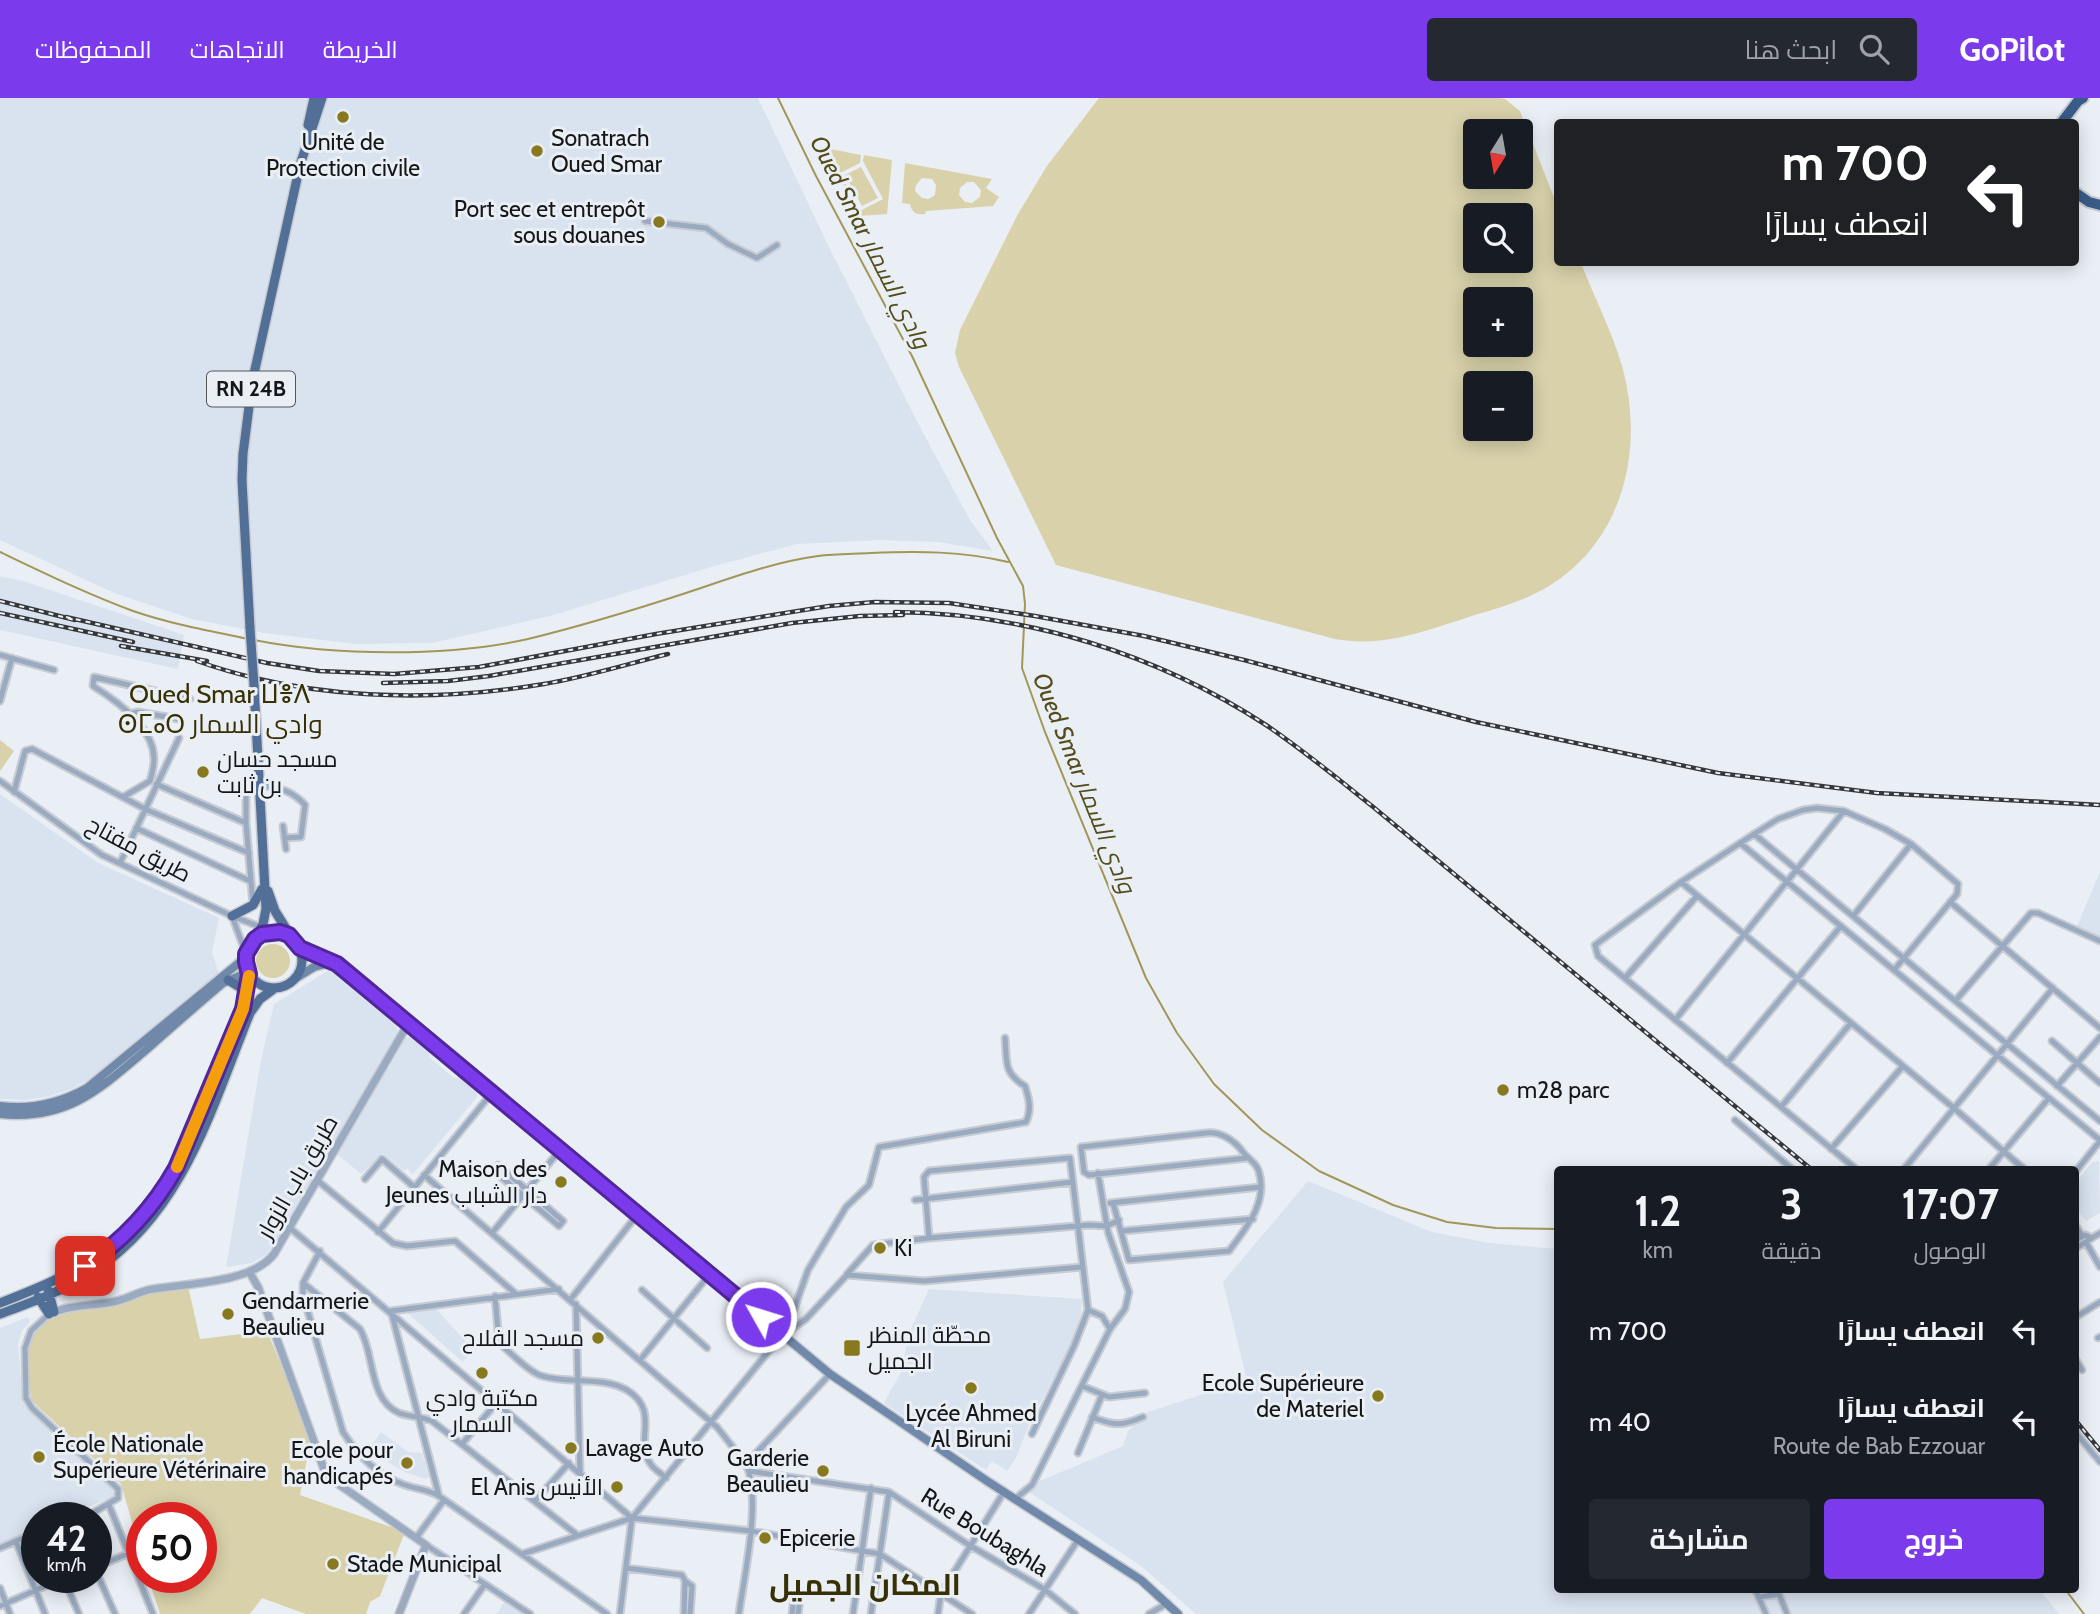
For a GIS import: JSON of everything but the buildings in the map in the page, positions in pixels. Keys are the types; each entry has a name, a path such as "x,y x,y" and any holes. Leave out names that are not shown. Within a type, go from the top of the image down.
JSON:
{"highway":[{"path":"2064,119 2083,98"},
{"path":"2079,195 2100,205"}],"main road":[{"path":"303,154 314,98"},
{"path":"303,154 322,98"},
{"name":"RN 24B","path":"259,786 243,506 243,454 254,372 303,154"},
{"path":"0,1106 48,1104 87,1088 246,956 261,928 266,909 259,786"},
{"path":"232,916 253,905 263,880"},
{"path":"263,880 275,911 298,945 302,963 296,978"},
{"path":"255,939 271,932 280,932 298,945 333,962 830,1374 1004,1492 1141,1580 1178,1614"},
{"path":"0,1314 39,1300 93,1272 133,1240 166,1202 193,1154 195,1137 246,997 249,973 246,956"},
{"path":"0,1303 85,1266 125,1235 159,1197 186,1145 195,1137 255,1004 275,988 290,983 314,967 333,962"},
{"path":"0,1114 18,1116 51,1112 91,1095 228,980 249,973"},
{"path":"249,973 260,984 275,988"},
{"path":"228,980 241,988 246,997"},
{"path":"186,1145 193,1154"},
{"path":"41,1287 50,1295 52,1313"},
{"path":"39,1300 41,1287"},
{"path":"39,1300 52,1313"}],"street":[{"path":"645,221 706,228 728,244 757,258 777,245"},
{"path":"0,655 54,670"},
{"path":"0,701 12,658"},
{"path":"122,797 150,781 153,750 145,733 129,714 93,686 94,677 190,699"},
{"path":"114,700 116,683"},
{"path":"129,714 138,712 179,719"},
{"path":"120,863 179,738"},
{"path":"14,792 25,751 32,749 145,809 248,853"},
{"name":"طريق مفتاح","path":"0,781 90,848 271,932"},
{"path":"150,781 246,823"},
{"path":"259,786 272,786 289,792 298,797 304,805 301,837 285,838"},
{"path":"246,792 253,905"},
{"path":"1852,1166 1598,956 1595,945 1740,843 1779,819 1817,808 1844,811 1885,829 1911,844 1957,881 1959,891 1894,970"},
{"path":"1675,1020 1844,811"},
{"path":"283,826 286,849"},
{"path":"136,828 250,881"},
{"path":"1755,834 2100,1121"},
{"path":"1740,843 2100,1140 2079,1167"},
{"path":"1853,915 1911,844"},
{"path":"1681,882 2021,1166"},
{"path":"1625,978 1697,896"},
{"path":"1950,902 2100,1028"},
{"path":"1956,1000 2027,915 2036,912 2100,941"},
{"path":"232,916 246,956"},
{"path":"1727,1063 1841,926"},
{"path":"1906,1166 2053,988"},
{"name":"طريق باب الزوار","path":"250,1273 270,1260 408,1024"},
{"path":"1781,1107 1850,1024"},
{"path":"2057,1086 2100,1037"},
{"path":"620,1614 632,1517 783,1335 790,1324 808,1270 846,1207 872,1179 875,1155 879,1147 1026,1122 1030,1114 1028,1096 1025,1086 1012,1078 1008,1070 1005,1038"},
{"path":"2052,1041 2100,1083"},
{"path":"1831,1149 1903,1066"},
{"path":"378,1232 491,1094"},
{"path":"1992,1166 2049,1098"},
{"path":"1735,1120 1789,1166"},
{"path":"1113,1203 1129,1261 1229,1251 1253,1219 1260,1187 1259,1172 1254,1162 1223,1135 1214,1132 1081,1147 1084,1172 1089,1175 1247,1158"},
{"path":"492,1233 560,1150"},
{"path":"929,1238 924,1177 929,1171 1067,1157 1072,1161 1088,1310 1032,1434"},
{"path":"365,1179 382,1159 414,1187"},
{"path":"498,1165 528,1190 563,1220 559,1226 494,1171 498,1165"},
{"path":"1015,1499 1032,1485 1110,1329 1125,1309 1129,1292 1107,1226 1098,1173"},
{"path":"424,1175 710,1421 748,1468 752,1503 751,1531 739,1614"},
{"path":"318,1181 393,1243 407,1246 455,1241 516,1294"},
{"path":"915,1200 1073,1182"},
{"path":"1104,1204 1260,1187"},
{"path":"570,1300 637,1215"},
{"path":"1122,1231 1253,1219"},
{"path":"783,1335 806,1319 873,1245 929,1238 1107,1226 1119,1220"},
{"path":"290,1228 632,1517"},
{"path":"2100,1233 2083,1240 2100,1266"},
{"path":"320,1251 303,1283 309,1319 343,1432 354,1450 387,1477 403,1485 429,1490 442,1498 607,1614"},
{"path":"847,1275 924,1281 1082,1267"},
{"path":"111,1502 119,1495 115,1485 32,1408 26,1398 26,1342 35,1326 52,1313 118,1301 145,1291 250,1273 258,1287 325,1472 331,1479 426,1545 530,1614"},
{"path":"640,1360 709,1275"},
{"path":"303,1283 360,1329 366,1339 377,1387 383,1400 399,1413 419,1415 432,1421 576,1534"},
{"path":"391,1311 559,1289"},
{"path":"642,1290 707,1348"},
{"path":"495,1296 499,1343 539,1376 606,1383 627,1390 640,1403 646,1416 644,1445 649,1463 666,1478"},
{"path":"2079,1315 2100,1302"},
{"path":"576,1304 580,1473"},
{"path":"1088,1310 1102,1316 1110,1329"},
{"path":"391,1311 442,1498 416,1538"},
{"path":"2079,1365 2082,1370"},
{"path":"748,1468 830,1374"},
{"path":"1082,1386 1102,1395 1118,1397 1145,1393"},
{"path":"1078,1453 1102,1395"},
{"path":"462,1444 497,1402"},
{"path":"1093,1417 1116,1425 1124,1425 1143,1417"},
{"path":"2079,1437 2100,1462"},
{"path":"535,1501 569,1463"},
{"name":"Rue Boubaghla","path":"748,1468 889,1492 1044,1590 1075,1614"},
{"path":"853,1614 871,1488"},
{"path":"871,1614 889,1492"},
{"path":"938,1614 941,1593 1004,1492"},
{"path":"112,1515 126,1551"},
{"path":"522,1554 632,1517 751,1531 880,1554 972,1614"},
{"path":"0,1548 21,1539"},
{"path":"1029,1614 1078,1540"},
{"path":"16,1541 21,1554"},
{"path":"399,1614 426,1545"},
{"path":"626,1568 679,1574 692,1586 690,1614"},
{"path":"684,1614 685,1581"},
{"path":"464,1614 485,1584"},
{"path":"0,1588 3,1604 10,1614"},
{"path":"3,1604 30,1593"},
{"path":"36,1593 45,1614"},
{"path":"70,1593 79,1614"},
{"path":"106,1593 115,1614"},
{"path":"144,1593 153,1614"},
{"path":"1757,1593 1766,1614"},
{"path":"1759,1597 1779,1594 1787,1614"},
{"path":"792,1614 794,1598 800,1599 797,1614"},
{"path":"1149,1614 1168,1603"}],"shaded area":[{"path":"0,98 758,98 828,245 920,427 970,520 993,551 938,542 880,540 797,544 550,616 432,643 356,644 264,633 192,619 114,593 0,540"},
{"path":"1099,98 1500,98 1520,111 1523,119 1463,119 1463,189 1533,189 1533,144 1554,197 1554,266 1582,266 1622,366 1629,397 1629,460 1622,490 1611,518 1595,544 1575,567 1549,586 1503,606 1423,632 1372,641 1335,639 1056,565 959,367 955,353 960,330 1018,214 1047,166"},
{"path":"825,148 861,155 860,163 840,173 860,211 883,199 863,161 864,155 892,160 887,214 860,216"},
{"path":"905,163 992,179 986,188 999,197 993,206 926,211 925,214 917,214 910,204 902,203","holes":["922,178 932,179 936,185 935,195 929,199 922,198 915,191","967,182 974,182 981,190 980,197 972,203 965,202 959,195 960,188"]},
{"path":"861,167 878,198 862,206 845,175"},
{"path":"0,576 23,581 184,635 178,669 0,630"},
{"path":"0,740 14,751 0,771"},
{"path":"0,794 98,863 219,918 212,952 219,974 92,1078 71,1089 25,1100 0,1099"},
{"path":"2100,872 2100,938 2077,926"},
{"path":"273,944 285,949 290,961 285,973 273,978 261,973 256,961 261,949"},
{"path":"329,970 396,1025 398,1031 379,1065 389,1068 405,1038 412,1036 429,1051 430,1058 454,1078 460,1077 477,1090 477,1097 413,1174 407,1168 404,1171 383,1153 361,1174 337,1154 370,1099 362,1094 267,1254 252,1263 226,1267 261,1060 274,1004"},
{"path":"2099,1161 2100,1213 2086,1221 2079,1212 2079,1178 2092,1162"},
{"name":"Ecole Supérieure de Materiel","path":"1308,1181 1432,1232 1489,1243 1554,1249 1554,1593 2042,1593 2059,1614 1196,1614 1141,1566 1023,1488 1123,1446 1128,1431 1148,1412 1247,1380 1223,1282"},
{"path":"188,1286 200,1339 267,1331 311,1438 300,1495 405,1532 380,1596 370,1602 366,1614 306,1614 262,1598 250,1614 160,1614 153,1593 217,1593 217,1502 126,1502 121,1484 31,1400 28,1367 27,1349 30,1335 47,1320 74,1312 127,1303 132,1295"},
{"name":"Lycée Ahmed Al Biruni","path":"929,1289 1082,1299 1081,1314 1072,1342 1028,1427 1016,1458 1007,1471 992,1461 986,1470 884,1403 901,1372 909,1333"},
{"path":"432,1304 473,1350 463,1362 402,1308"},
{"name":"École Nationale Supérieure Vétérinaire","path":"28,1317 30,1322 22,1331 18,1344 23,1403 111,1488 115,1496 100,1502 21,1502 21,1535 0,1544 0,1328"},
{"name":"Ecole pour handicapés","path":"381,1432 408,1452 422,1453 429,1476 426,1479 405,1472 368,1450"},
{"path":"507,1598 531,1614 496,1614"}],"waterway":[{"name":"Oued Smar وادي السمار","path":"778,98 816,176 912,356 997,538 1023,586 1025,604 1022,668 1045,732 1146,978 1177,1033 1214,1084 1262,1130 1319,1171 1393,1205 1447,1222 1496,1228 1554,1229"},
{"path":"0,552 133,611 249,639"},
{"path":"254,640 355,651 463,649 548,634 768,567 818,556 923,552 1008,562"},
{"name":"Oued Smar وادي السمار","path":"2068,1593 2084,1614"}],"railway":[{"path":"0,601 75,620"},
{"path":"66,617 267,663 319,671 394,674 479,667 656,634 829,606 875,602 949,603 1144,636 1476,722 1718,773 1877,793 2100,805"},
{"path":"895,612 993,620 1089,642 1180,678 1266,725 1372,806 1807,1166"},
{"path":"0,613 133,642"},
{"path":"383,683 448,681 489,676 792,623 903,615"},
{"path":"121,646 207,661"},
{"path":"197,661 282,684 369,694 413,695 457,694 544,684 668,654"},
{"path":"2079,1425 2100,1450"}],"slow traffic":[{"path":"177,1167 243,1009 249,976"}],"place":[{"name":"Unité de Protection civile","path":"343,117"},
{"name":"Sonatrach Oued Smar","path":"537,151"},
{"name":"Port sec et entrepôt sous douanes","path":"659,222"},
{"name":"مسجد حسان بن ثابت","path":"203,772"},
{"name":"m28 parc","path":"1503,1090"},
{"name":"Maison des Jeunes دار الشباب","path":"561,1182"},
{"name":"Ki","path":"880,1248"},
{"name":"Gendarmerie Beaulieu","path":"228,1314"},
{"name":"مسجد الفلاح","path":"598,1338"},
{"name":"محطّة المنظر الجميل","path":"852,1348"},
{"name":"مكتبة وادي السمار","path":"482,1373"},
{"name":"Lycée Ahmed Al Biruni","path":"971,1388"},
{"name":"Ecole Supérieure de Materiel","path":"1378,1396"},
{"name":"Lavage Auto","path":"571,1448"},
{"name":"École Nationale Supérieure Vétérinaire","path":"39,1457"},
{"name":"Ecole pour handicapés","path":"407,1463"},
{"name":"Garderie Beaulieu","path":"823,1471"},
{"name":"El Anis الأنيس","path":"617,1487"},
{"name":"Epicerie","path":"765,1538"},
{"name":"Stade Municipal","path":"333,1564"}],"district":[{"name":"Oued Smar ⵡⴻⴷ ⵙⵎⴰⵔ وادي السمار","path":"220,709"},
{"name":"المكان الجميل","path":"865,1585"}],"route":[{"path":"85,1266 113,1246 137,1223 168,1183 243,1009 249,974 246,954 249,946 262,934 280,932 289,935 300,948 337,964 761,1317"}]}
